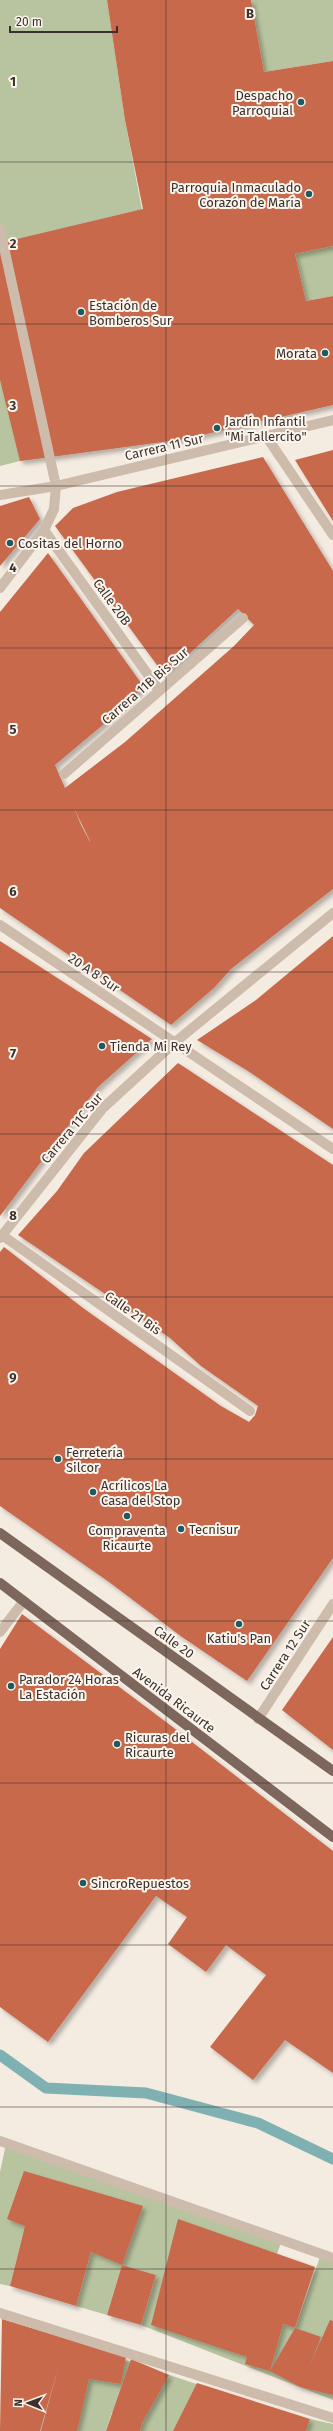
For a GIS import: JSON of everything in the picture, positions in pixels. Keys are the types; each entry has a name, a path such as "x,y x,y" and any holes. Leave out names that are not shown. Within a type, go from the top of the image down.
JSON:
{"main road":[{"name":"Calle 20","path":"0,1533 258,1719 333,1771"},
{"name":"Avenida Ricaurte","path":"0,1583 333,1837"}],"street":[{"path":"0,229 56,486 54,509 44,530 0,588"},
{"name":"Carrera 11 Sur","path":"0,495 56,486 333,420"},
{"path":"266,436 333,534"},
{"name":"Calle 20B","path":"44,530 159,690"},
{"name":"Carrera 11B Bis Sur","path":"64,774 243,618"},
{"path":"174,1043 333,913"},
{"name":"20 A 8 Sur","path":"0,925 333,1149"},
{"name":"Carrera 11C Sur","path":"1,1236 103,1108 174,1043"},
{"name":"Calle 21 Bis","path":"1,1236 250,1411"},
{"path":"0,1632 24,1601"},
{"name":"Carrera 12 Sur","path":"258,1719 333,1604"},
{"path":"0,2141 333,2258"},
{"path":"0,2313 333,2418"}],"green space":[{"path":"0,0 107,0 125,120 185,439 20,461 0,466"},
{"path":"251,0 333,0 333,61 264,72"},
{"path":"333,246 333,296 306,301 295,254"},
{"path":"6,2144 282,2240 255,2314 295,2328 321,2254 333,2258 333,2400 141,2325 156,2275 122,2265 107,2315 76,2306 91,2252 23,2234 10,2286 0,2284 0,2172"},
{"path":"66,2340 220,2392 208,2431 140,2431 143,2421 112,2412 106,2431 41,2431"},
{"path":"310,2419 333,2424 333,2431 306,2431"}],"building":[{"path":"107,0 251,0 264,72 333,61 333,246 295,254 306,301 333,296 333,405 185,439 20,461 0,380 0,243 143,209 125,120"},
{"path":"333,450 333,521 295,460"},
{"path":"263,457 333,571 333,889 231,969 214,988 171,1025 0,908 0,612 48,553 144,687 110,719 55,765 65,788 125,742 234,646 254,625 238,609 165,676 55,526 73,508 117,492","holes":["74,808 90,841 81,825"]},
{"name":"Cositas del Horno","path":"29,497 40,519 0,566 0,506"},
{"path":"333,936 333,1129 248,1071 197,1040 256,1000"},
{"path":"0,941 152,1039 98,1087 0,1216"},
{"path":"178,1063 333,1165 333,1558 247,1681 182,1637 109,1582 0,1506 0,1252 4,1247 83,1308 221,1406 249,1422 255,1415 258,1406 201,1366 170,1338 18,1235 57,1191 84,1153"},
{"path":"22,1614 170,1725 333,1851 333,2073 285,2040 253,2080 210,2047 266,1975 226,1945 206,1972 168,1944 187,1917 156,1896 48,2042 0,2007 0,1649"},
{"path":"333,1637 333,1750 282,1710"},
{"path":"24,2171 143,2206 122,2265 91,2252 76,2306 10,2286 25,2226 7,2219"},
{"path":"178,2219 315,2267 295,2328 283,2324 270,2371 245,2364 247,2357 151,2325"},
{"path":"122,2265 156,2275 141,2325 107,2315"},
{"path":"2,2319 126,2357 121,2384 89,2379 77,2431 41,2431 60,2361 40,2431 0,2431"},
{"path":"330,2320 333,2321 333,2395 300,2387 270,2371 295,2328 321,2337 309,2367"},
{"path":"131,2359 169,2375 143,2421 140,2431 106,2431"},
{"path":"197,2383 310,2419 306,2431 173,2431"}],"waterway":[{"path":"0,2055 46,2088 146,2093 258,2123 333,2159"}],"place":[{"name":"Despacho Parroquial","path":"301,102"},
{"name":"Parroquia Inmaculado Corazón de María","path":"309,194"},
{"name":"Estación de Bomberos Sur","path":"81,312"},
{"name":"Morata","path":"325,353"},
{"name":"Jardín Infantil \"Mi Tallercito\"","path":"217,428"},
{"name":"Cositas del Horno","path":"10,543"},
{"name":"Tienda Mi Rey","path":"102,1046"},
{"name":"Ferretería Silcor","path":"58,1459"},
{"name":"Acrílicos La Casa del Stop","path":"93,1492"},
{"name":"Compraventa Ricaurte","path":"127,1516"},
{"name":"Tecnisur","path":"181,1529"},
{"name":"Katiu's Pan","path":"239,1624"},
{"name":"Parador 24 Horas La Estación","path":"11,1686"},
{"name":"Ricuras del Ricaurte","path":"117,1744"},
{"name":"SincroRepuestos","path":"83,1883"}]}
